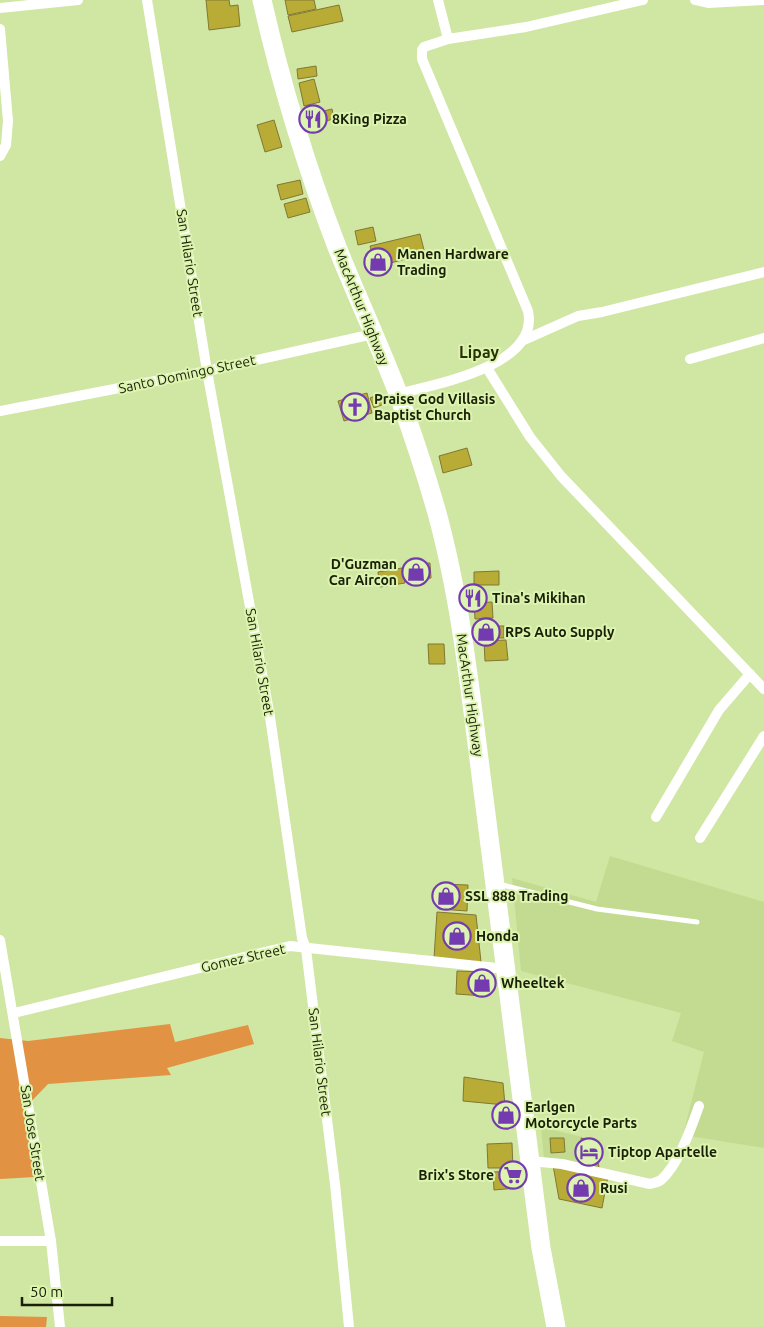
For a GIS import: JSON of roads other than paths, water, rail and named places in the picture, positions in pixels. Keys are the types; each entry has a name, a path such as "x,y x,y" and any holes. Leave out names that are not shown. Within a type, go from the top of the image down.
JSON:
{"highway":[{"name":"MacArthur Highway","path":"262,0 290,112 310,174 338,249 398,394 425,470 438,516 452,580 471,698 541,1248 556,1327"}],"street":[{"path":"0,8 78,0"},
{"name":"San Hilario Street","path":"147,0 208,371 268,708 302,938 306,949 335,1184 350,1327"},
{"path":"438,0 448,39"},
{"path":"524,340 530,321 528,311 422,59 422,50 424,47 448,39 526,28 643,0"},
{"path":"695,0 708,3 763,0"},
{"path":"0,29 8,120 6,145 0,156"},
{"path":"398,394 459,378 487,368 524,340 578,316 602,312 764,272"},
{"name":"Santo Domingo Street","path":"0,411 208,371 373,334"},
{"path":"690,359 764,338"},
{"path":"487,368 530,437 561,476 764,688"},
{"path":"656,817 719,710 750,674"},
{"path":"700,838 764,736"},
{"name":"San Jose Street","path":"0,940 14,1013 51,1241 60,1327"},
{"name":"Gomez Street","path":"14,1013 290,946 506,968"},
{"path":"530,1161 562,1164 650,1184 659,1181 671,1168 690,1132 699,1106"},
{"path":"0,1241 51,1241"}],"lane":[{"path":"495,883 596,909 698,922"}],"place":[{"name":"8King Pizza","path":"313,119"},
{"name":"Manen Hardware Trading","path":"378,262"},
{"name":"Praise God Villasis Baptist Church","path":"355,407"},
{"name":"D'Guzman Car Aircon","path":"416,572"},
{"name":"Tina's Mikihan","path":"473,598"},
{"name":"RPS Auto Supply","path":"486,632"},
{"name":"SSL 888 Trading","path":"446,896"},
{"name":"Honda","path":"457,936"},
{"name":"Wheeltek","path":"482,983"},
{"name":"Earlgen Motorcycle Parts","path":"506,1115"},
{"name":"Tiptop Apartelle","path":"589,1152"},
{"name":"Brix's Store","path":"513,1175"},
{"name":"Rusi","path":"581,1188"}],"district":[{"name":"Lipay","path":"479,352"}]}
